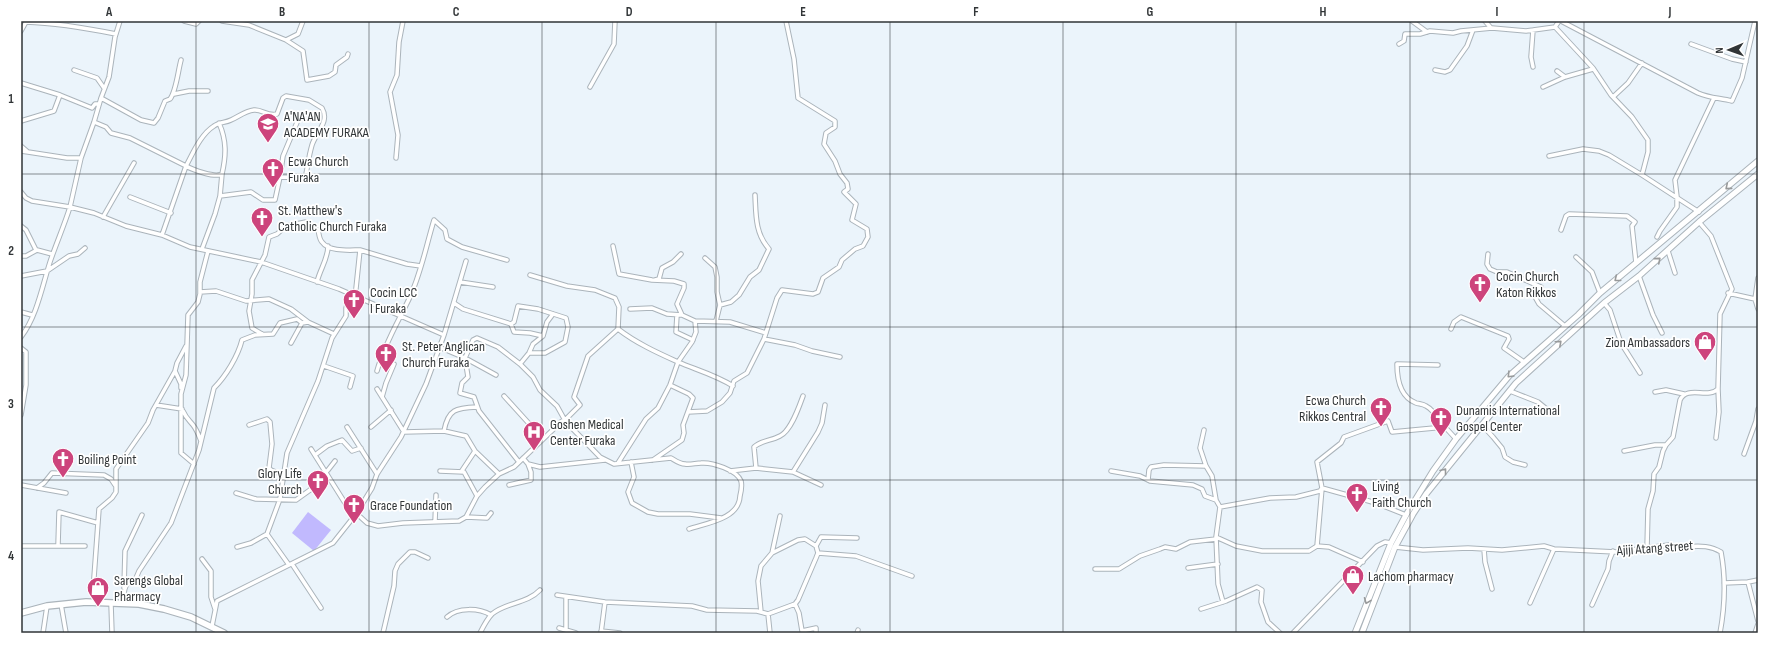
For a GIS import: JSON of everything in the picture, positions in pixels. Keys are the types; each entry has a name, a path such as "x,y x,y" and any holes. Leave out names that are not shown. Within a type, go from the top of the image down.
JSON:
{"main road":[{"path":"1354,633 1406,515 1433,471 1456,439 1509,376 1578,315 1600,292 1758,162"},
{"path":"1362,633 1393,545 1426,494 1522,377 1604,303 1640,276 1699,222 1758,174"},
{"path":"21,613 61,604 96,602 111,604 123,603 164,609 190,617 212,626 224,633"}],"street":[{"path":"21,337 27,329 52,254 70,207 80,158 109,76 116,34 120,21"},
{"path":"184,21 196,24 199,21"},
{"path":"222,21 249,25 286,40 303,51 307,80 329,76 335,72 336,65 347,57 348,54"},
{"path":"286,40 298,34 303,21"},
{"path":"396,158 398,135 390,92 397,75 399,42 403,21"},
{"path":"590,87 614,44 616,21"},
{"path":"688,412 707,411 722,402 730,393 734,381 748,373 764,339 777,298 782,290 813,294 818,292 823,278 839,267 842,260 855,249 863,246 868,237 867,230 852,220 856,204 844,192 848,189 848,183 840,174 835,161 824,144 826,133 835,127 835,121 798,98 794,59 786,21"},
{"path":"1412,21 1427,32"},
{"path":"1485,21 1491,28"},
{"path":"1399,44 1404,41 1405,34 1420,34 1427,32 1453,33 1491,28 1512,31 1533,30 1555,27 1560,21 1708,98 1732,101 1742,78 1754,21"},
{"path":"21,31 28,22 82,27 116,34"},
{"path":"1555,27 1593,69 1613,97 1632,117 1648,140 1648,152 1642,175"},
{"path":"1435,70 1445,72 1450,70 1467,46 1473,30"},
{"path":"1533,30 1531,57 1533,67"},
{"path":"1690,44 1721,56 1746,62"},
{"path":"101,98 141,120 154,123 158,118 165,101 170,99 174,94 181,60"},
{"path":"1613,97 1628,83 1642,63"},
{"path":"1543,87 1565,77 1593,69"},
{"path":"74,70 97,78 104,88"},
{"path":"1557,71 1565,77"},
{"path":"21,83 60,95 92,108 95,104 99,104"},
{"path":"174,94 189,91 208,91"},
{"path":"21,121 54,111 60,95"},
{"path":"162,235 171,213 186,166 208,130 219,123 230,121 254,110 261,110 269,114 277,114 283,98 286,96 309,100 322,108 325,116 312,144 306,174 304,178 280,177"},
{"path":"1657,237 1676,207 1678,197 1675,180 1714,98"},
{"path":"220,196 231,193 251,192 263,200 275,200 283,156 298,120"},
{"path":"94,122 106,127 111,133 125,136 196,171 218,176 222,174"},
{"path":"202,250 220,196 222,174 226,159 226,143 219,123"},
{"path":"21,146 28,152"},
{"path":"1548,156 1583,149 1594,150 1609,155 1678,197 1699,212"},
{"path":"21,151 67,158 80,158"},
{"path":"103,217 134,163"},
{"path":"21,192 26,198 32,201 70,207 126,226 162,235 190,247 260,262 350,295 444,335"},
{"path":"720,305 731,302 739,295 750,277 759,270 769,248 761,239 757,222 755,195"},
{"path":"130,197 171,213"},
{"path":"1561,230 1566,216 1569,214 1627,216 1635,222 1632,226 1636,263"},
{"path":"377,371 399,316 409,298 421,266 434,220 445,230 447,239 462,247 507,260"},
{"path":"263,335 252,328 249,311 252,280 260,262 265,255 269,237 277,234 286,226 306,222 318,230 320,241 328,246 344,250 360,250 407,264 421,266"},
{"path":"1699,222 1711,236 1732,289 1728,293 1720,314 1718,388 1719,412 1716,438"},
{"path":"21,226 26,230 36,250"},
{"path":"317,282 320,269 327,257 328,246"},
{"path":"613,246 619,274 652,280 674,281 684,284 684,288 677,304 682,315"},
{"path":"21,276 47,272 69,256 78,254 85,248"},
{"path":"21,256 26,256 36,250 52,254"},
{"path":"356,298 356,278 360,250"},
{"path":"194,464 182,453 181,394 186,375 188,315 198,302 200,282 208,251"},
{"path":"1668,251 1675,273"},
{"path":"652,280 659,279 662,268 673,262 681,254"},
{"path":"1488,254 1487,264 1490,269 1497,272 1507,272 1541,287 1535,297 1539,304 1565,326"},
{"path":"1576,257 1592,272 1600,292"},
{"path":"705,258 715,267 717,292 720,305 716,321"},
{"path":"212,626 217,601 333,544 356,514 372,488 377,474 404,432 426,384 444,335 466,261"},
{"path":"530,275 567,286 595,290 615,298 619,307 618,329 588,356 574,397 580,405 565,420"},
{"path":"1640,276 1653,315 1662,333"},
{"path":"1758,278 1755,299 1758,309"},
{"path":"460,282 493,287"},
{"path":"200,292 216,291 241,300 251,301 269,299 291,309 308,322 334,334"},
{"path":"1728,293 1755,299"},
{"path":"237,547 251,543 267,534 280,499 287,453 324,366 334,334 346,316 346,308 350,295"},
{"path":"454,303 462,309 511,324"},
{"path":"1604,303 1610,310 1621,343 1640,373"},
{"path":"511,324 514,322 518,306 538,309 566,318 568,327 564,342 545,353 529,353"},
{"path":"630,309 652,308 667,314 682,315 696,321 730,322 766,333"},
{"path":"21,312 32,315"},
{"path":"520,364 529,353 533,344 543,336 547,322 553,314"},
{"path":"676,315 676,332 693,340"},
{"path":"1451,329 1454,322 1461,317 1508,336 1509,339 1504,348 1524,362"},
{"path":"124,589 130,580 136,578 139,571 171,523 194,464 214,388 220,382 239,350 242,340 255,335 273,334 280,323 297,319 302,323 308,322"},
{"path":"618,464 646,419 658,408 670,385 678,362 693,340 696,332 696,321"},
{"path":"291,343 302,323"},
{"path":"511,324 514,332 543,336"},
{"path":"618,329 629,337 678,362 721,378 733,386"},
{"path":"520,462 479,411 474,397 460,393 462,383 468,378 465,358 473,340 477,338 498,347 520,364 533,377 540,390 557,406 568,424 600,457 614,464 672,458 679,463 702,463 726,468 738,476 741,482 740,501 734,512 723,518 689,529"},
{"path":"764,339 795,345 812,351 840,357"},
{"path":"96,602 93,592 99,509 116,492 116,469 148,423 187,344"},
{"path":"439,347 465,358 496,375"},
{"path":"21,348 26,352 26,385 21,415"},
{"path":"382,397 394,364"},
{"path":"1438,365 1397,364 1397,379 1404,396 1416,403 1426,405 1456,439"},
{"path":"324,366 352,376 350,387"},
{"path":"175,371 181,384 180,399 182,410 186,419 192,423 196,429 201,442"},
{"path":"652,460 682,440 684,433 683,425 693,398 689,394 670,385"},
{"path":"1655,392 1666,390 1684,394 1712,392 1718,388"},
{"path":"377,389 404,432"},
{"path":"1510,391 1538,402 1549,411"},
{"path":"1647,548 1648,509 1653,491 1654,474 1659,467 1666,445 1673,437 1680,400 1684,394"},
{"path":"504,396 543,439"},
{"path":"756,468 754,447 759,443 780,436 786,431 804,396"},
{"path":"156,405 182,410"},
{"path":"792,472 818,432 822,423 825,405"},
{"path":"444,431 446,420 451,412 461,408 477,407"},
{"path":"1744,454 1756,422 1758,409"},
{"path":"371,427 391,410"},
{"path":"249,425 264,419 267,419 270,422 272,444 269,468 284,476"},
{"path":"466,517 477,496 498,474 514,467 562,421 568,424"},
{"path":"1317,546 1322,488 1317,462 1341,443 1344,437 1388,421 1392,432 1445,427"},
{"path":"1482,425 1502,448 1505,457 1513,462 1525,465"},
{"path":"347,427 377,474"},
{"path":"1204,430 1200,448 1206,466 1212,476 1216,500 1220,507 1216,538 1218,584 1223,602"},
{"path":"404,432 444,431 466,436 475,451 498,474"},
{"path":"315,455 327,446 342,440 352,450 361,448"},
{"path":"1624,451 1654,445 1666,445"},
{"path":"311,450 345,503 367,523 378,526 403,523 459,521 466,517 487,518 492,513"},
{"path":"461,472 475,451"},
{"path":"509,485 531,480 531,472 528,464 523,458"},
{"path":"528,464 540,467 606,460"},
{"path":"236,493 256,499 296,500 310,490 315,482 335,461"},
{"path":"631,462 634,477 628,492 632,503 648,512 658,514 690,514 723,518"},
{"path":"1148,480 1149,470 1151,467 1164,465 1206,466"},
{"path":"730,471 756,468 792,472 822,485"},
{"path":"440,471 464,472 477,496"},
{"path":"1111,471 1140,476 1148,480 1193,485 1202,489 1205,496 1216,500"},
{"path":"38,488 52,473 104,475 111,479 115,486"},
{"path":"21,485 66,493"},
{"path":"1220,507 1270,498 1296,497 1320,491 1322,488"},
{"path":"1322,488 1376,503 1406,515"},
{"path":"435,522 436,495"},
{"path":"58,545 59,512 98,523"},
{"path":"123,603 125,551 142,515"},
{"path":"761,612 758,581 761,566 772,552 780,516"},
{"path":"267,534 321,608"},
{"path":"816,546 821,537 857,538"},
{"path":"1095,569 1119,569 1140,556 1165,547 1176,548 1190,542 1216,538 1236,546 1262,551 1309,551 1317,546 1329,547 1363,562"},
{"path":"557,595 605,602 692,606 707,610 761,612 768,614 795,604 818,553 816,546 805,539 798,540 772,552"},
{"path":"1299,633 1309,615 1363,562 1377,546 1385,542 1393,545"},
{"name":"Ajiji Atang street","path":"1393,545 1423,550 1525,548 1544,546 1554,549 1613,551 1669,545 1676,547 1702,545 1721,552 1724,583 1724,609 1720,633"},
{"path":"21,546 85,546"},
{"path":"1484,549 1485,562 1492,588"},
{"path":"1530,603 1554,549"},
{"path":"1592,605 1608,569 1613,551"},
{"path":"383,633 392,596 395,571 398,564 410,552 415,552 428,558"},
{"path":"818,553 856,556 912,576"},
{"path":"202,559 211,571 211,596 216,612"},
{"path":"1188,568 1218,564"},
{"path":"1724,583 1758,580"},
{"path":"1748,582 1758,622 1755,633"},
{"path":"1202,609 1258,587 1262,590 1261,602 1268,622 1280,633"},
{"path":"480,633 491,615 503,608 534,597 540,590"},
{"path":"566,597 566,629"},
{"path":"605,602 601,632 620,633"},
{"path":"61,604 66,633"},
{"path":"111,604 112,633"},
{"path":"795,604 799,613 802,630 816,628 816,633"},
{"path":"43,633 47,606"},
{"path":"447,617 453,612 463,610 486,612 491,615"},
{"path":"768,614 770,633"},
{"path":"1294,633 1301,627"},
{"path":"559,628 576,633"}],"shaded area":[{"path":"308,512 331,530 314,551 292,533"}],"place":[{"name":"A'NA'AN ACADEMY FURAKA","path":"268,144"},
{"name":"Ecwa Church Furaka","path":"273,188"},
{"name":"St. Matthew's Catholic Church Furaka","path":"262,238"},
{"name":"Cocin Church Katon Rikkos","path":"1480,304"},
{"name":"Cocin LCC I Furaka","path":"354,320"},
{"name":"Zion Ambassadors","path":"1705,362"},
{"name":"St. Peter Anglican Church Furaka","path":"386,374"},
{"name":"Ecwa Church Rikkos Central","path":"1381,428"},
{"name":"Dunamis International Gospel Center","path":"1441,438"},
{"name":"Goshen Medical Center Furaka","path":"534,452"},
{"name":"Boiling Point","path":"63,478"},
{"name":"Glory Life Church","path":"318,500"},
{"name":"Living Faith Church","path":"1357,514"},
{"name":"Grace Foundation","path":"354,524"},
{"name":"Lachom pharmacy","path":"1353,596"},
{"name":"Sarengs Global Pharmacy","path":"98,608"}]}
